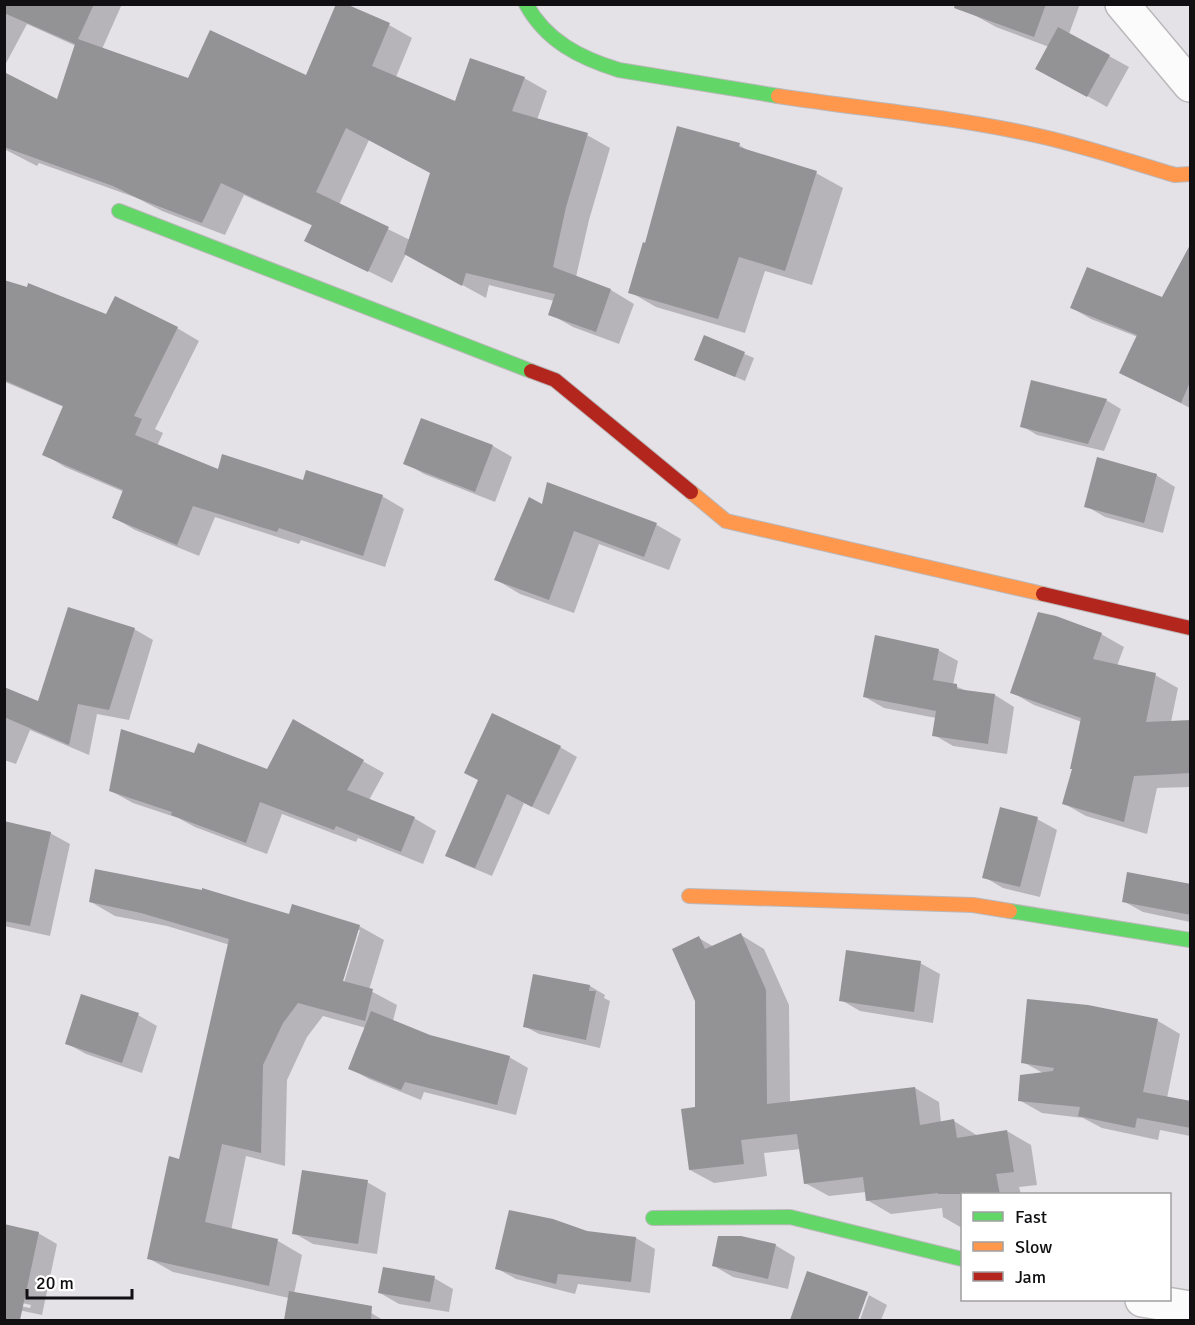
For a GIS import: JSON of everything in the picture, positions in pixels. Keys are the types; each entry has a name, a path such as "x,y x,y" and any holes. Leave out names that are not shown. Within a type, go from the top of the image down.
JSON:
{"street":[{"path":"526,4 530,15 564,47 590,62 619,70 847,107 946,118 1032,134 1175,175 1191,174"},
{"path":"1122,4 1191,85"},
{"path":"119,211 555,380 726,521 1191,628"},
{"path":"689,896 973,905 1191,940"},
{"path":"653,1218 790,1217 961,1259"},
{"path":"1153,1301 1191,1308"}],"building":[{"path":"4,4 94,4 78,39 188,78 210,30 306,75 336,4 346,4 390,23 372,66 455,101 470,58 525,77 512,111 588,133 566,207 553,267 611,289 596,332 548,315 555,294 466,273 462,286 404,254 430,173 346,128 316,192 389,227 368,272 304,241 312,225 221,183 202,223 137,198 113,186 4,147 4,72 57,99 75,44 4,13"},
{"path":"955,4 1046,4 1034,37 954,8"},
{"path":"1058,27 1110,55 1087,97 1035,69"},
{"path":"677,126 740,143 739,147 817,171 785,271 739,257 718,319 628,293 643,242 645,243"},
{"path":"1191,243 1190,382 1181,403 1119,373 1137,335 1070,308 1087,267 1162,297"},
{"path":"4,280 27,287 28,283 106,314 115,296 178,327 134,416 142,419 135,435 218,469 222,454 303,480 306,470 383,495 363,556 279,528 277,532 193,506 177,545 112,518 123,490 42,455 63,406 4,380"},
{"path":"704,335 745,352 735,377 694,360"},
{"path":"1031,380 1107,399 1088,444 1020,427"},
{"path":"421,418 493,445 475,492 403,464"},
{"path":"1097,457 1157,474 1144,523 1084,507"},
{"path":"547,482 657,523 644,557 574,531 549,600 494,580 529,497 542,504"},
{"path":"68,607 135,628 109,710 78,704 69,745 4,717 4,687 38,701"},
{"path":"1038,612 1056,616 1102,633 1093,659 1156,673 1146,722 1191,720 1191,773 1134,776 1124,822 1062,804 1072,769 1070,769 1081,718 1010,693"},
{"path":"875,635 939,649 933,680 957,684 957,689 995,694 988,744 932,736 936,711 863,697"},
{"path":"492,713 561,746 532,807 507,794 475,868 445,856 478,780 464,773"},
{"path":"293,719 364,760 347,790 415,817 401,852 336,826 334,830 260,802 246,843 171,815 172,812 109,791 121,729 194,753 198,743 267,769"},
{"path":"1000,807 1038,817 1020,887 982,878"},
{"path":"4,821 51,832 30,926 4,921"},
{"path":"95,869 202,890 202,888 289,914 292,904 360,925 343,981 373,989 365,1021 298,1003 283,1023 263,1065 261,1153 222,1144 205,1222 278,1239 269,1286 147,1259 169,1156 179,1159 229,939 141,913 89,902"},
{"path":"1127,872 1191,884 1191,915 1122,902"},
{"path":"741,933 766,990 767,1104 915,1087 920,1125 954,1119 957,1138 1007,1130 1014,1172 996,1174 1000,1193 938,1193 866,1201 863,1177 804,1184 797,1134 741,1140 744,1164 689,1170 681,1109 695,1107 695,1001 672,949 699,936 705,949"},
{"path":"846,950 921,961 914,1012 839,1001"},
{"path":"533,974 590,985 589,991 596,991 586,1040 523,1027"},
{"path":"81,994 139,1013 122,1063 65,1044"},
{"path":"1027,999 1088,1005 1158,1019 1143,1092 1191,1101 1191,1128 1137,1118 1135,1128 1078,1116 1080,1107 1018,1101 1020,1075 1053,1071 1054,1068 1021,1063"},
{"path":"371,1011 430,1035 510,1056 497,1105 405,1082 401,1090 348,1069"},
{"path":"302,1170 368,1180 358,1244 292,1234"},
{"path":"509,1210 553,1219 587,1231 636,1237 631,1282 558,1274 556,1284 495,1269"},
{"path":"4,1224 39,1232 20,1320 4,1320"},
{"path":"718,1236 741,1236 776,1244 768,1279 712,1266"},
{"path":"383,1267 435,1276 430,1302 378,1293"},
{"path":"807,1271 868,1292 858,1320 790,1320"},
{"path":"289,1291 372,1306 371,1320 284,1320"}],"traffic: fast":[{"path":"526,4 543,28 554,38 591,60 619,70 778,96"},
{"path":"119,211 531,371"},
{"path":"1010,911 1190,940"},
{"path":"653,1218 790,1217 961,1259"}],"traffic: slow":[{"path":"778,96 936,117 999,128 1067,143 1175,175 1190,174"},
{"path":"691,492 726,521 1043,594"},
{"path":"689,896 973,905 1010,911"}],"traffic: jam":[{"path":"531,371 555,380 691,492"},
{"path":"1043,594 1190,628"}]}
